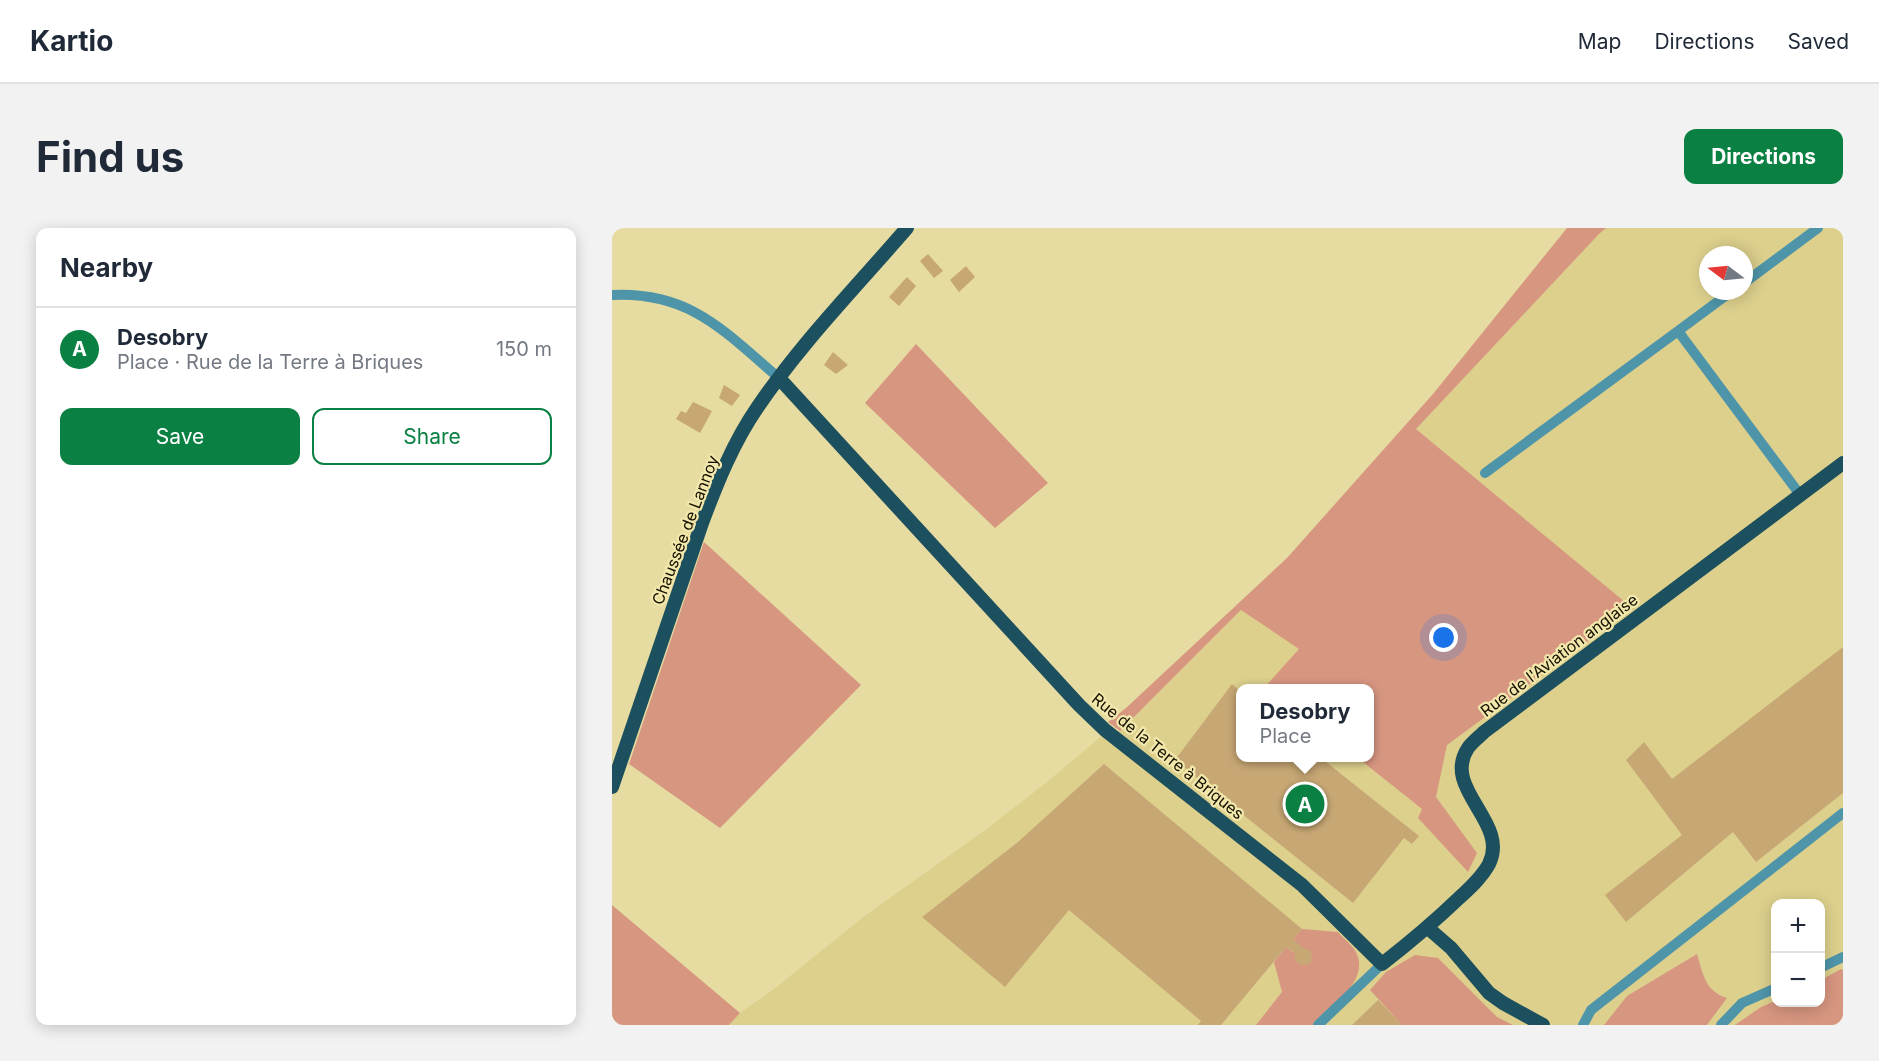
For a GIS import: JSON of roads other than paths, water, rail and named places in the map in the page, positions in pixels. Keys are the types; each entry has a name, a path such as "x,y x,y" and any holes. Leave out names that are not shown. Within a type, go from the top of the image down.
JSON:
{"main road":[{"name":"Chaussée de Lannoy","path":"612,788 717,483 756,409 779,378 907,228"},
{"name":"Rue de la Terre à Briques","path":"779,378 1079,705 1106,730 1302,885 1382,964"},
{"name":"Rue de l'Aviation anglaise","path":"1428,928 1478,879 1490,862 1491,834 1463,781 1461,764 1468,748 1484,732 1843,463"},
{"path":"1382,964 1428,928 1451,948 1489,993 1543,1025"}],"street":[{"path":"1753,275 1818,228"},
{"path":"612,295 642,296 662,300 702,315 717,324 779,378"},
{"path":"1485,473 1720,300"},
{"path":"1678,331 1801,496"},
{"path":"1583,1025 1591,1010 1843,813"},
{"path":"1825,966 1843,957"},
{"path":"1318,1025 1382,964"},
{"path":"1721,1025 1742,1003 1771,990"}],"place":[{"name":"Desobry","path":"1305,804"}]}
